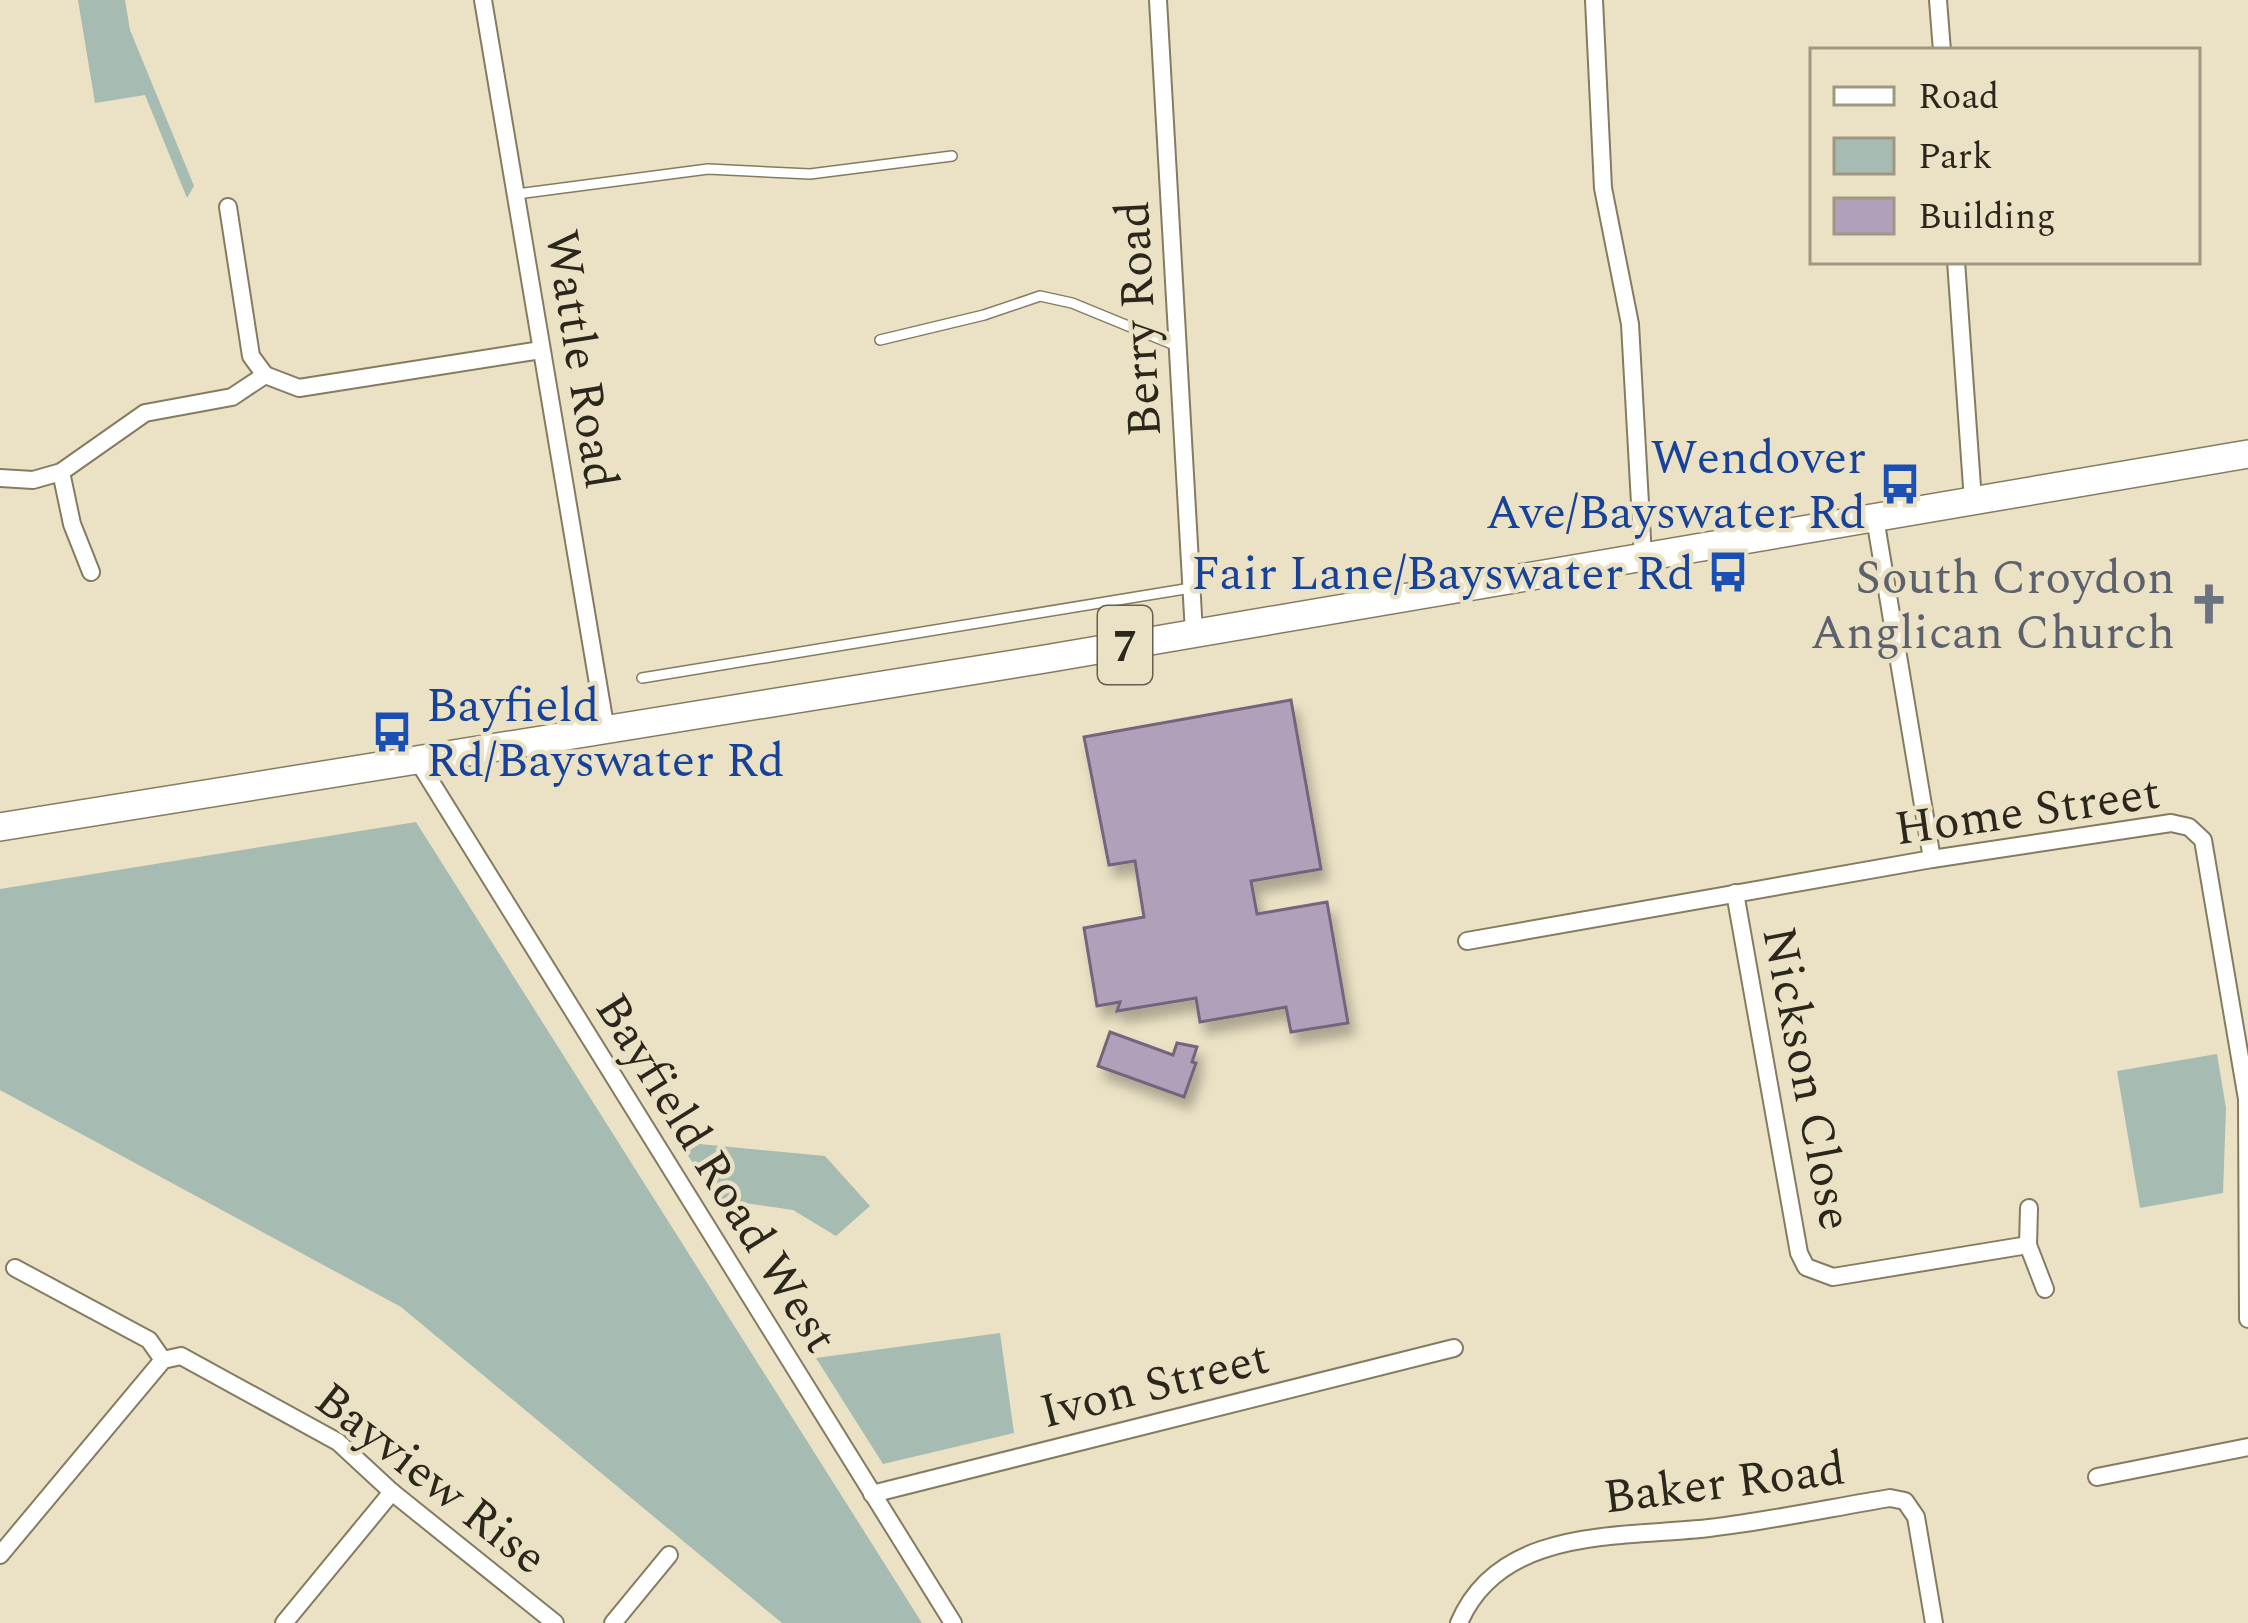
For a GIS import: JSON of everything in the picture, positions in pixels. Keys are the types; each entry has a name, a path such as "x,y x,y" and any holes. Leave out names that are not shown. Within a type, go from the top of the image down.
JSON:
{"main road":[{"name":"7","path":"0,827 606,731 2248,454"}],"street":[{"name":"Wattle Road","path":"484,0 606,731"},
{"name":"Berry Road","path":"1158,0 1194,633"},
{"path":"1594,0 1604,188 1630,324 1643,557"},
{"path":"1938,0 1942,48"},
{"path":"228,207 251,356 265,375 299,388 541,350"},
{"path":"1956,264 1973,500"},
{"path":"0,478 33,481 61,472 145,413 232,397 265,375"},
{"path":"61,472 72,524 91,572"},
{"path":"1875,518 1933,860"},
{"name":"Bayfield Road West","path":"418,761 952,1623"},
{"name":"Home Street","path":"1467,941 1933,860 2171,823 2189,827 2203,840 2247,1099 2248,1319"},
{"name":"Nickson Close","path":"1735,893 1799,1253 1806,1267 1833,1277 2028,1245"},
{"path":"2030,1208 2028,1245 2044,1289"},
{"path":"0,1555 163,1360 149,1340 15,1268"},
{"name":"Ivon Street","path":"872,1494 1454,1348"},
{"name":"Bayview Rise","path":"163,1360 181,1356 193,1361 338,1442 392,1492 555,1623"},
{"path":"2097,1477 2248,1447"},
{"path":"284,1623 392,1492"},
{"name":"Baker Road","path":"1459,1623 1472,1593 1497,1572 1554,1546 1589,1538 1710,1528 1890,1498 1905,1501 1916,1517 1934,1623"},
{"path":"613,1623 669,1555"}],"lane":[{"path":"517,194 708,169 810,174 952,156"},
{"path":"880,340 1040,296 1072,303 1177,346"},
{"path":"642,678 1191,588"}],"green space":[{"path":"78,0 125,0 130,30 194,186 187,198 145,95 95,103"},
{"path":"416,822 922,1623 782,1623 401,1307 0,1090 0,889"},
{"path":"2217,1054 2226,1108 2223,1193 2140,1208 2117,1071"},
{"path":"679,1142 825,1156 870,1206 836,1236 793,1210 717,1199"},
{"path":"1000,1333 1014,1433 883,1464 816,1358"}],"building":[{"path":"1291,700 1321,869 1251,881 1257,914 1327,902 1348,1023 1291,1032 1286,1007 1200,1022 1196,998 1117,1011 1120,1002 1097,1006 1084,928 1144,917 1135,861 1109,865 1084,737"},
{"path":"1110,1032 1173,1055 1177,1043 1197,1047 1184,1097 1098,1066"}],"place":[{"name":"Wendover Ave/Bayswater Rd","path":"1900,484"},
{"name":"Fair Lane/Bayswater Rd","path":"1728,572"},
{"name":"South Croydon Anglican Church","path":"2209,604"},
{"name":"Bayfield Rd/Bayswater Rd","path":"392,732"}]}
